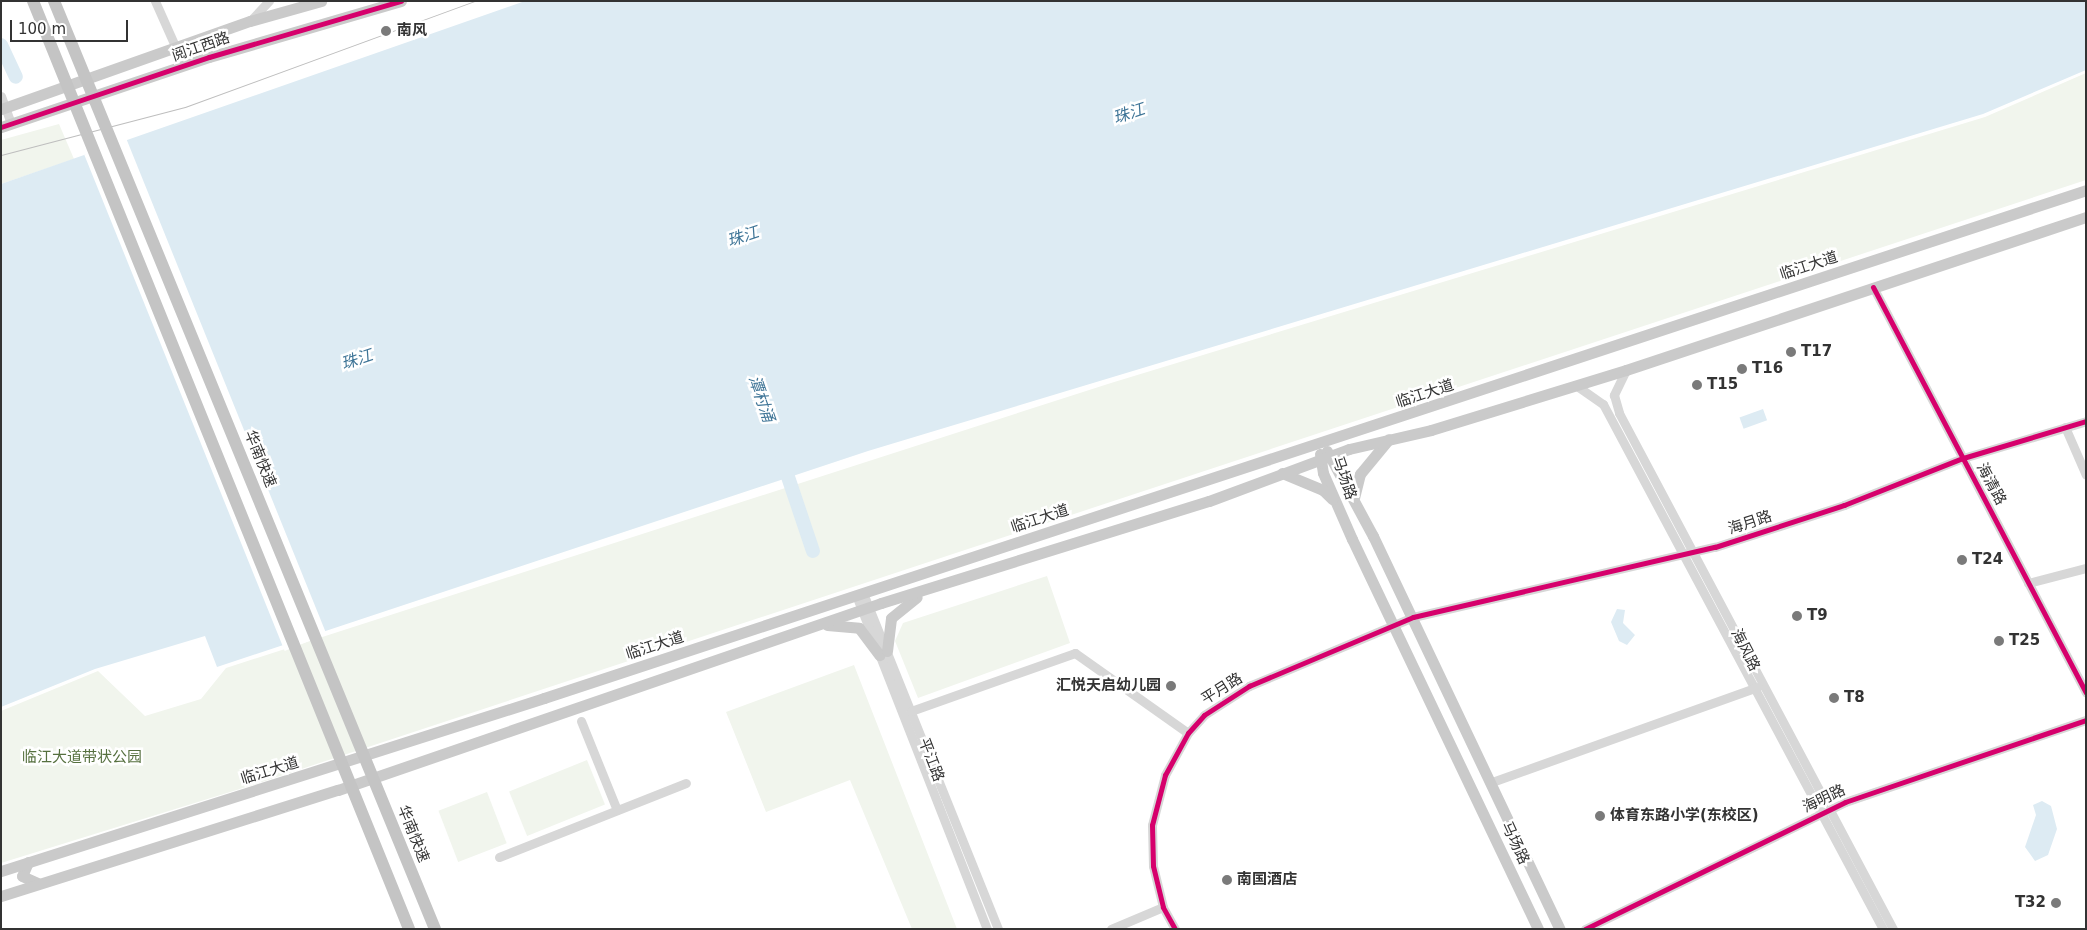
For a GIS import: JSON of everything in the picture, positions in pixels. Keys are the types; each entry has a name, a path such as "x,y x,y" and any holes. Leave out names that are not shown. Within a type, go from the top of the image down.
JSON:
{"highway":[{"path":"33,1 409,929"},
{"name":"华南快速","path":"54,1 434,929"}],"main road":[{"name":"阅江西路","path":"4,108 175,46 250,21 321,1"},
{"name":"阅江西路","path":"6,126 209,57 400,1"},
{"name":"临江大道","path":"1,871 1320,445 2086,190"},
{"path":"1,896 338,790 865,608 1209,501 1332,455 1390,438 1431,430 1577,386 2086,217"},
{"path":"1425,410 1417,421 1431,430"},
{"path":"1282,473 1323,490 1336,504 1342,494 1354,498 1360,474 1390,438"},
{"name":"马场路","path":"1320,445 1332,455 1354,498 1492,782 1560,929"},
{"name":"马场路","path":"1320,445 1320,460 1336,504 1538,929"},
{"path":"1200,483 1214,490 1209,501"},
{"path":"973,556 968,563 978,573"},
{"path":"883,653 887,628 898,609 939,585"},
{"path":"818,625 859,628 883,653"},
{"path":"28,862 22,876 40,883"}],"street":[{"path":"154,1 175,46"},
{"path":"250,21 269,1"},
{"path":"1,96 6,126"},
{"name":"海清路","path":"1873,287 2086,694"},
{"name":"海风路","path":"1626,370 1616,386 1615,402 1694,552 1759,687"},
{"name":"海风路","path":"1577,386 1603,404 1684,555 1893,929"},
{"name":"海月路","path":"1413,617 1684,555 1844,505 1963,458 2086,421"},
{"path":"2065,427 2086,475"},
{"path":"2028,583 2086,568"},
{"name":"平江路","path":"859,594 988,929"},
{"name":"平月路","path":"1175,929 1163,907 1153,866 1152,825 1164,775 1188,733 1204,715 1249,686 1413,617"},
{"name":"平江路","path":"883,653 911,711 998,929"},
{"path":"911,711 1075,653 1188,733"},
{"path":"1492,782 1759,687"},
{"name":"海明路","path":"1585,929 1826,811 2086,720"},
{"path":"581,721 617,810"},
{"path":"499,858 686,783"},
{"name":"海风路","path":"1826,811 1883,929"},
{"path":"1111,929 1163,907"}],"green space":[{"name":"临江大道带状公园","path":"2086,73 2086,180 259,783 1,863 1,711 98,671 145,716 201,699 226,668 1111,383 1985,117"},
{"path":"59,124 74,159 1,184 1,140"},
{"path":"1047,576 1070,643 918,698 895,641 903,623"},
{"path":"854,665 957,929 912,929 850,780 766,812 726,712"},
{"path":"587,760 605,805 527,836 509,791"},
{"path":"487,792 507,843 458,862 438,811"}],"water":[{"name":"珠江","path":"525,1 2086,1 2086,70 1983,114 868,451 217,667 205,636 95,669 1,707 1,184"},
{"path":"1763,409 1767,420 1744,429 1740,418"},
{"path":"1617,609 1625,610 1623,623 1635,635 1627,645 1619,641 1611,622"},
{"path":"2042,801 2051,806 2057,829 2048,855 2035,861 2025,847 2036,815 2033,805"}],"pier":[{"path":"126,138 326,634 285,651 84,155"}],"waterway":[{"path":"1,45 16,77"},
{"name":"潭村涌","path":"782,459 813,551"}],"tram line":[{"path":"1,155 185,107 474,1"}],"cycle path":[{"path":"1,127 209,57 401,1"},
{"path":"1873,287 2086,693"},
{"path":"1175,929 1163,907 1153,866 1152,825 1165,775 1188,733 1204,715 1249,686 1413,617 1715,547 1844,505 1963,458 2086,421"},
{"path":"1585,929 1845,802 2086,720"}],"place":[{"name":"南风","path":"386,31"},
{"name":"T17","path":"1791,352"},
{"name":"T16","path":"1742,369"},
{"name":"T15","path":"1697,385"},
{"name":"T24","path":"1962,560"},
{"name":"T9","path":"1797,616"},
{"name":"T25","path":"1999,641"},
{"name":"汇悦天启幼儿园","path":"1171,686"},
{"name":"T8","path":"1834,698"},
{"name":"体育东路小学(东校区)","path":"1600,816"},
{"name":"南国酒店","path":"1227,880"},
{"name":"T32","path":"2056,903"}]}
